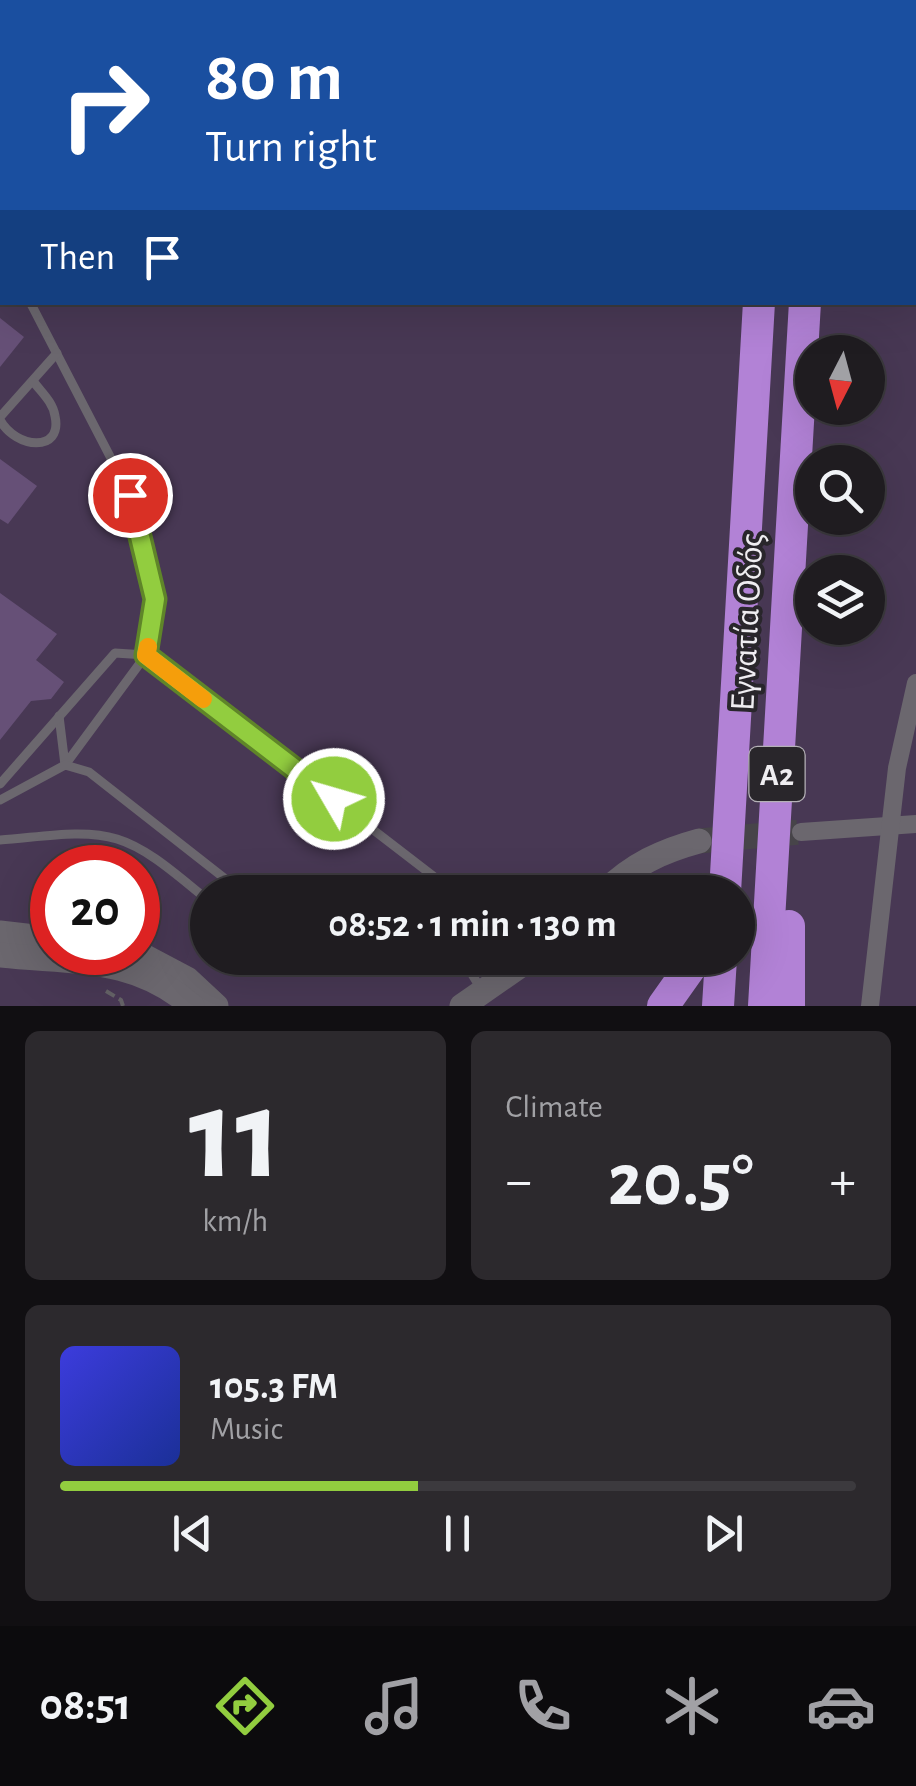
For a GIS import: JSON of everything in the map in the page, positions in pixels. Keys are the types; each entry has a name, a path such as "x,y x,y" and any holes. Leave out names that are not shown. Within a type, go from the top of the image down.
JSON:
{"highway":[{"name":"Εγνατία Οδός","path":"718,875 713,849 760,305"},
{"name":"Εγνατία Οδός","path":"764,1006 805,305"},
{"path":"789,1006 791,541"},
{"path":"663,1006 685,975"},
{"path":"718,1006 720,975"}],"street":[{"path":"870,1006 897,768 916,684"},
{"path":"801,832 916,824"},
{"path":"624,875 663,850 713,849"},
{"path":"0,933 30,942"},
{"path":"0,956 30,953"},
{"path":"160,965 187,979 216,1006"},
{"path":"110,975 166,1006"},
{"path":"144,975 167,986 192,1006"},
{"path":"473,999 504,975"}],"lane":[{"path":"0,800 65,765 146,655 155,599 130,495 32,305"},
{"path":"33,381 50,402 57,420 47,440 36,444 20,441 7,432 0,419 33,381 58,353"},
{"path":"14,790 1,783 115,653 146,655 428,875"},
{"path":"59,716 65,765"},
{"path":"65,765 89,772 220,875"},
{"path":"0,840 80,835 117,839 162,864 190,886"}],"shaded area":[{"path":"0,305 916,305 916,1006 0,1006"}],"building":[{"path":"0,318 24,337 0,367"},
{"path":"0,459 37,486 8,524 0,519"},
{"path":"0,593 57,634 36,660 64,682 51,699 31,701 0,740"}],"tunnel":[{"path":"699,841 801,832"}],"slow traffic":[{"path":"148,647 146,655 203,699"}],"route":[{"path":"130,495 155,599 146,655 334,799"}]}
